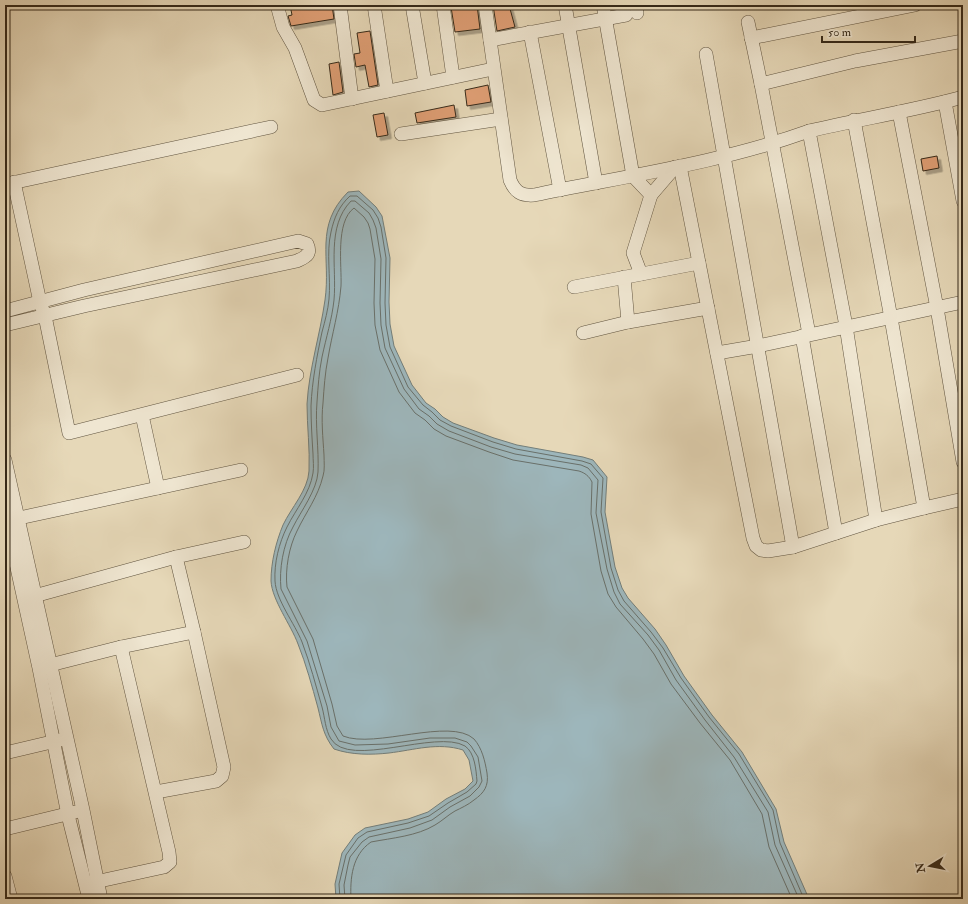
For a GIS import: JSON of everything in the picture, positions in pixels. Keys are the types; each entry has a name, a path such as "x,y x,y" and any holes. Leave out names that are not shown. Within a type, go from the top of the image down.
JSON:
{"street":[{"path":"277,5 283,27 296,48 314,100 322,105 494,69"},
{"path":"340,5 352,99"},
{"path":"374,5 387,92"},
{"path":"412,5 425,83"},
{"path":"443,5 453,77"},
{"path":"485,5 510,180 513,188 518,194 525,196 724,157 774,144 809,131 963,97"},
{"path":"565,5 596,182"},
{"path":"603,5 633,176 651,195"},
{"path":"751,38 915,5"},
{"path":"490,40 605,19 633,11"},
{"path":"748,22 774,144 836,533"},
{"path":"530,32 560,190"},
{"path":"762,84 855,62 963,41"},
{"path":"706,54 793,547"},
{"path":"945,102 963,201"},
{"path":"899,112 937,308 963,462"},
{"path":"401,134 501,119"},
{"path":"854,120 891,318 924,508"},
{"path":"271,127 9,183 44,316 69,433 297,375"},
{"path":"809,131 846,326 876,520"},
{"path":"641,274 633,253 651,195 678,167"},
{"path":"678,167 699,263 753,538 756,546 761,550 768,551 793,547 876,520 963,499"},
{"path":"5,311 84,290 298,241 307,244 309,249 309,254 297,261 84,306 5,325"},
{"path":"574,287 699,263"},
{"path":"624,277 628,322"},
{"path":"717,354 963,302"},
{"path":"583,333 628,322 708,308"},
{"path":"142,415 158,488"},
{"path":"5,460 9,519 29,598 44,667 53,742 68,815 92,883 101,899"},
{"path":"9,519 241,470"},
{"path":"29,598 176,557 244,542"},
{"path":"156,792 216,780 222,776 224,767 176,557"},
{"path":"44,667 121,647 194,632"},
{"path":"92,883 164,867 170,862 156,792 121,647"},
{"path":"44,667 67,739 83,810 92,883 88,899"},
{"path":"5,753 67,739"},
{"path":"5,829 68,815 83,810"},
{"path":"5,876 11,899"}],"water":[{"path":"359,191 376,207 382,216 390,258 390,324 394,346 412,385 426,403 453,423 517,445 593,460 607,477 605,512 615,567 622,588 628,598 655,629 684,676 712,715 742,752 776,809 784,842 809,899 336,899 335,884 342,853 355,835 365,828 408,819 428,812 446,799 465,789 473,781 469,760 463,750 435,747 368,754 334,749 327,739 323,729 304,659 272,588 272,567 278,538 286,519 306,485 308,478 309,454 307,404 310,378 325,300 327,230 337,205 348,192"}],"building":[{"path":"290,5 332,5 334,19 291,26 288,16 292,15"},
{"path":"477,5 480,29 455,32 451,7"},
{"path":"493,5 509,5 515,27 497,31"},
{"path":"370,31 378,85 369,87 365,65 356,67 354,54 360,53 357,33"},
{"path":"339,62 343,92 333,95 329,64"},
{"path":"488,85 491,102 467,106 465,90"},
{"path":"454,105 456,117 417,123 415,113"},
{"path":"384,113 388,135 377,137 373,115"},
{"path":"937,156 939,168 923,171 921,159"}]}
